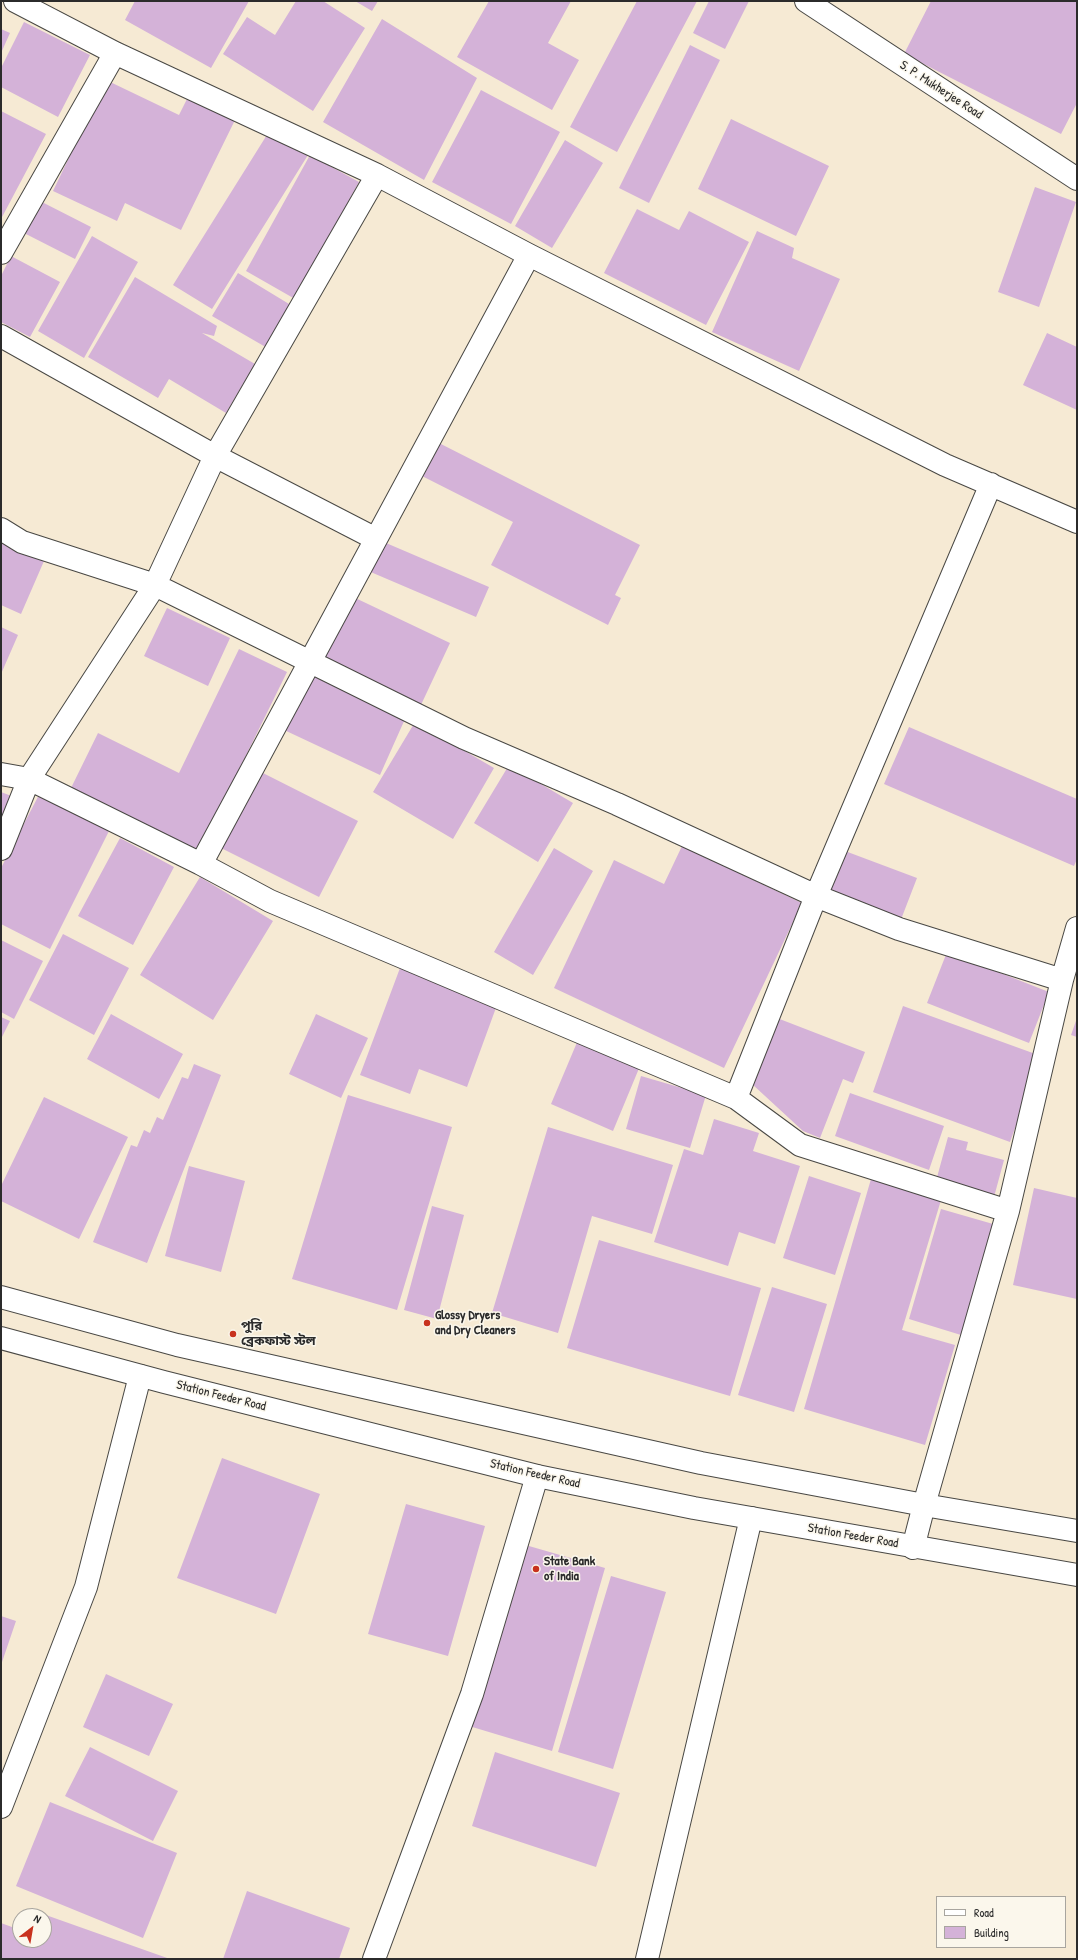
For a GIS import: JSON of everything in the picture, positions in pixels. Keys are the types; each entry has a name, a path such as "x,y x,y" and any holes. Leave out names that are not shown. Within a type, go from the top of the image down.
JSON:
{"street":[{"path":"15,1 115,53 377,175 528,255 945,465 1077,522"},
{"name":"S. P. Mukherjee Road","path":"806,1 1077,179"},
{"path":"1,253 115,53"},
{"path":"1,849 29,779 155,585 215,456 377,175"},
{"path":"201,864 528,255"},
{"path":"1,336 215,456 376,539"},
{"path":"736,1098 816,896 991,484"},
{"path":"1,529 22,542 155,585 309,663 464,738 617,804 816,896 899,929 1062,980"},
{"path":"1,774 29,779 201,864 270,901 736,1098 800,1145 1008,1211"},
{"path":"913,1548 1008,1211 1062,980 1077,928"},
{"path":"1,1297 184,1347 701,1463 924,1505 1077,1531"},
{"name":"Station Feeder Road","path":"1,1338 140,1376 537,1476 694,1508 913,1548 1077,1575"},
{"path":"1,1807 9,1762 86,1587 140,1376"},
{"path":"374,1959 472,1694 537,1476"},
{"path":"647,1959 751,1518"}],"building":[{"path":"135,1 249,1 211,68 125,20"},
{"path":"296,1 323,1 365,28 313,111 223,54 247,17 275,35"},
{"path":"355,1 378,1 372,11"},
{"path":"489,1 571,1 548,43 579,60 552,110 457,57"},
{"path":"637,1 697,1 617,152 570,127"},
{"path":"709,1 749,1 725,49 693,33"},
{"path":"931,1 1077,1 1077,103 1061,134 904,54"},
{"path":"382,19 477,78 424,180 323,122"},
{"path":"24,22 90,55 58,117 1,87 1,68"},
{"path":"1,29 10,33 1,53"},
{"path":"690,45 720,60 649,203 619,188"},
{"path":"106,80 179,115 188,97 235,120 181,230 125,203 117,221 53,191"},
{"path":"481,90 560,132 511,224 432,182"},
{"path":"1,111 46,134 1,219"},
{"path":"731,119 829,166 796,236 698,189"},
{"path":"270,130 308,155 212,309 173,285"},
{"path":"565,140 603,163 552,248 515,226"},
{"path":"310,155 359,182 295,299 246,271"},
{"path":"1035,187 1076,202 1039,307 998,292"},
{"path":"38,200 91,227 75,259 22,232"},
{"path":"637,209 679,230 689,211 749,242 706,325 604,273"},
{"path":"757,231 794,248 792,258 840,279 799,371 712,332"},
{"path":"92,236 138,262 84,358 38,331"},
{"path":"11,256 60,282 30,337 1,322 1,276"},
{"path":"238,273 294,307 269,349 212,316"},
{"path":"135,277 217,326 214,336 202,333 255,364 226,413 169,379 158,398 88,357"},
{"path":"1047,333 1077,347 1077,410 1023,385"},
{"path":"435,441 640,545 615,595 621,598 608,625 491,565 513,522 418,474"},
{"path":"379,540 489,587 476,617 366,570"},
{"path":"1,542 44,561 21,614 1,605"},
{"path":"349,595 450,643 420,707 319,659"},
{"path":"167,608 230,638 208,686 144,656"},
{"path":"1,627 18,635 1,674"},
{"path":"239,649 287,672 199,851 71,788 98,733 179,773"},
{"path":"308,673 405,719 380,775 282,729"},
{"path":"415,722 494,768 453,839 373,792"},
{"path":"909,727 1077,799 1077,859 1074,866 884,784"},
{"path":"509,765 573,803 538,862 474,823"},
{"path":"257,770 358,821 319,897 219,847"},
{"path":"42,789 112,825 50,949 1,924 1,868"},
{"path":"1,792 14,797 1,825"},
{"path":"120,838 174,867 133,945 78,916"},
{"path":"682,846 802,903 724,1068 554,988 614,860 664,884"},
{"path":"554,848 593,871 533,975 494,952"},
{"path":"845,851 917,878 900,922 828,895"},
{"path":"200,877 273,921 213,1020 140,975"},
{"path":"63,934 129,968 94,1035 29,1000"},
{"path":"1,940 43,961 14,1019 1,1012"},
{"path":"947,952 1049,992 1029,1043 927,1003"},
{"path":"400,968 497,1005 467,1087 419,1069 410,1094 360,1075"},
{"path":"903,1006 1041,1056 1010,1142 873,1092"},
{"path":"111,1014 183,1054 159,1099 87,1059"},
{"path":"316,1014 368,1038 341,1098 289,1074"},
{"path":"1,1017 10,1021 1,1039"},
{"path":"777,1018 865,1052 853,1083 843,1079 820,1138 803,1131 752,1084"},
{"path":"1077,1018 1077,1037 1071,1035"},
{"path":"578,1040 640,1066 613,1131 551,1104"},
{"path":"194,1064 221,1075 147,1263 93,1242 131,1145 137,1147 144,1130 150,1133 157,1117 163,1120 182,1077 188,1079"},
{"path":"641,1076 706,1095 690,1148 626,1129"},
{"path":"850,1093 944,1126 929,1170 835,1136"},
{"path":"348,1095 452,1127 397,1310 292,1279"},
{"path":"44,1097 128,1137 79,1239 1,1201 1,1186"},
{"path":"714,1119 759,1133 753,1151 800,1166 775,1244 739,1232 728,1266 654,1242 684,1149 703,1155"},
{"path":"548,1127 673,1165 652,1234 592,1216 558,1333 492,1313"},
{"path":"948,1137 968,1142 966,1150 1004,1160 994,1197 936,1181"},
{"path":"189,1166 245,1181 221,1272 165,1256"},
{"path":"809,1176 861,1193 835,1275 783,1258"},
{"path":"871,1179 941,1200 902,1330 955,1345 925,1445 804,1409"},
{"path":"1034,1188 1077,1198 1077,1299 1013,1285"},
{"path":"432,1206 464,1215 437,1319 404,1310"},
{"path":"941,1209 993,1224 961,1335 909,1319"},
{"path":"599,1240 761,1288 730,1396 567,1348"},
{"path":"772,1287 827,1304 794,1412 738,1395"},
{"path":"222,1458 320,1494 276,1614 177,1578"},
{"path":"406,1504 485,1526 448,1656 368,1634"},
{"path":"522,1544 605,1568 552,1751 469,1726"},
{"path":"611,1576 666,1592 613,1769 558,1752"},
{"path":"1,1616 16,1621 1,1665"},
{"path":"106,1674 173,1704 149,1756 83,1727"},
{"path":"90,1747 178,1791 153,1841 65,1796"},
{"path":"495,1752 620,1793 596,1867 472,1826"},
{"path":"50,1802 177,1853 143,1938 16,1886"},
{"path":"247,1891 350,1928 339,1959 223,1959"},
{"path":"52,1917 170,1959 1,1959 1,1923 12,1927 12,1948 52,1948"}],"place":[{"name":"Glossy Dryers and Dry Cleaners","path":"427,1323"},
{"name":"পুরি ব্রেকফাস্ট স্টল","path":"233,1334"},
{"name":"State Bank of India","path":"536,1569"}]}
